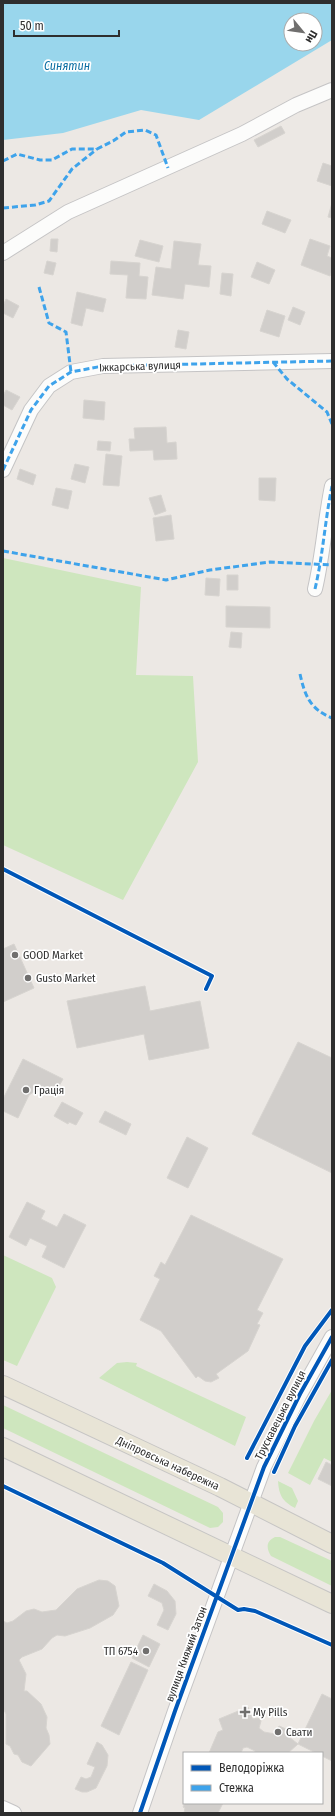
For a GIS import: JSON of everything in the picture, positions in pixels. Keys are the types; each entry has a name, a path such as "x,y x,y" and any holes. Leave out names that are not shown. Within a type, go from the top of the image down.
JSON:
{"main road":[{"name":"Дніпровська набережна","path":"3,1385 251,1503 332,1544"},
{"path":"3,1447 332,1604"}],"street":[{"path":"3,253 68,212 242,134 296,105 332,90"},
{"name":"Іжкарська вулиця","path":"3,470 31,410 49,386 71,372 103,366 332,361"},
{"path":"314,589 326,564 326,516 332,486"},
{"name":"Трускавецька вулиця","path":"251,1503 264,1467 300,1394 332,1337"},
{"name":"вулиця Княжий Затон","path":"140,1813 175,1711 251,1503"},
{"path":"3,1808 14,1813"}],"green space":[{"path":"3,558 141,587 136,675 193,676 198,762 123,900 3,845"},
{"path":"3,1255 52,1278 56,1287 17,1366 3,1360"},
{"path":"117,1363 137,1363 136,1366 246,1417 235,1446 99,1378"},
{"path":"332,1390 332,1462 324,1458 310,1485 288,1473 314,1421"},
{"path":"3,1405 218,1507 223,1513 223,1522 218,1527 210,1528 3,1428"},
{"path":"278,1481 292,1488 298,1501 295,1508 287,1503 282,1497 279,1490"},
{"path":"275,1537 280,1537 332,1561 332,1586 271,1556 268,1550 268,1543"}],"water":[{"name":"Синятин","path":"3,3 332,3 332,40 323,45 323,12 283,12 283,52 312,52 199,120 141,110 63,133 3,140"}],"building":[{"path":"281,126 285,133 258,147 254,140"},
{"path":"323,163 332,166 332,186 317,181"},
{"path":"332,203 332,218 328,217"},
{"path":"267,211 291,220 285,233 262,224"},
{"path":"51,239 58,239 57,252 50,251"},
{"path":"310,239 330,246 327,256 332,258 332,270 330,276 301,265"},
{"path":"140,240 163,246 159,262 135,256"},
{"path":"174,241 201,244 198,265 211,266 209,287 185,284 183,299 152,295 156,267 171,269"},
{"path":"47,261 56,263 53,275 44,273"},
{"path":"111,261 140,263 139,276 148,277 146,299 126,298 128,275 110,274"},
{"path":"257,262 275,270 269,284 251,277"},
{"path":"222,273 233,274 231,296 220,294"},
{"path":"77,292 106,299 103,312 86,308 82,326 71,323"},
{"path":"6,299 19,306 13,318 3,313 3,306"},
{"path":"293,307 305,312 300,325 288,320"},
{"path":"267,310 285,316 279,337 260,331"},
{"path":"178,330 189,332 186,349 175,347"},
{"path":"6,390 20,397 12,410 3,405 3,396"},
{"path":"84,400 105,402 104,420 83,418"},
{"path":"166,427 167,443 176,442 177,459 154,460 153,450 130,451 129,439 135,439 134,428"},
{"path":"98,441 111,442 110,451 97,450"},
{"path":"106,454 122,456 119,486 103,485"},
{"path":"75,464 89,467 85,483 71,479"},
{"path":"20,469 36,475 33,485 17,479"},
{"path":"259,478 276,478 275,501 259,500"},
{"path":"56,488 72,491 68,509 52,505"},
{"path":"161,495 166,511 155,515 149,498"},
{"path":"171,515 174,539 156,541 153,518"},
{"path":"227,575 238,575 238,590 227,590"},
{"path":"206,578 220,579 219,596 205,595"},
{"path":"226,606 270,607 270,628 226,627"},
{"path":"231,632 242,633 241,648 229,647"},
{"path":"14,944 34,988 3,1002 3,949"},
{"path":"145,986 150,1011 200,1001 209,1048 149,1060 144,1034 77,1048 67,1001"},
{"path":"298,1042 332,1058 332,1173 252,1134"},
{"name":"Грація","path":"23,1059 63,1079 59,1086 46,1089 43,1093 35,1091 29,1095 18,1118 3,1111 3,1099"},
{"path":"62,1102 83,1113 76,1125 69,1122 68,1124 54,1116"},
{"path":"105,1111 131,1124 126,1135 99,1122"},
{"path":"187,1137 208,1148 188,1188 167,1178"},
{"path":"27,1202 45,1211 41,1219 57,1227 64,1214 86,1225 64,1268 42,1257 47,1246 30,1238 26,1246 9,1237"},
{"path":"191,1215 283,1259 257,1310 263,1313 257,1324 260,1325 248,1351 216,1374 219,1378 211,1382 205,1381 198,1376 196,1378 161,1331 140,1320 160,1279 154,1276 161,1262 165,1265"},
{"path":"326,1462 332,1465 332,1486 318,1479"},
{"path":"99,1580 108,1581 115,1586 119,1606 113,1615 90,1628 65,1636 57,1635 52,1638 42,1649 22,1657 19,1660 26,1674 24,1691 27,1691 41,1704 47,1717 46,1728 49,1735 50,1744 31,1766 22,1762 18,1755 14,1754 10,1746 6,1744 6,1714 3,1708 3,1621 7,1623 13,1621 26,1611 34,1609 42,1612 56,1610 77,1589"},
{"path":"154,1584 167,1591 175,1601 176,1614 168,1630 157,1625 164,1610 162,1603 148,1596"},
{"name":"ТП 6754","path":"143,1635 160,1644 149,1667 132,1658"},
{"path":"131,1662 148,1670 119,1735 101,1726"},
{"path":"322,1694 332,1699 332,1761 323,1756 323,1752 314,1752 298,1744"},
{"path":"248,1707 253,1719 259,1718 261,1721 259,1728 264,1732 275,1734 279,1726 286,1729 284,1733 298,1744 289,1752 255,1752 247,1747 243,1748 241,1752 209,1752 218,1732 223,1730 219,1719"},
{"path":"97,1742 102,1745 108,1755 107,1766 96,1788 87,1792 82,1792 75,1789 81,1777 86,1779 91,1777 95,1767 87,1764"},
{"path":"184,1804 222,1804 218,1813 184,1813 185,1808 183,1807"}],"marked path":[{"path":"3,161 17,154 40,160 52,160 72,149 97,149 126,132 145,130 156,135 168,168"},
{"path":"3,208 35,205 49,201 72,169 97,149"},
{"path":"39,287 49,323 66,332 71,372"},
{"path":"3,470 31,410 49,386 71,372 103,366 332,361"},
{"path":"273,362 287,379 327,412 332,424"},
{"path":"315,589 332,486"},
{"path":"3,551 166,580 210,570 270,562 332,565"},
{"path":"300,674 304,689 310,701 318,710 332,718"}],"cycle path":[{"path":"3,869 212,976 206,989"},
{"path":"247,1458 305,1346 332,1310"},
{"path":"140,1813 175,1711 264,1467 300,1394 332,1337"},
{"path":"274,1472 295,1426 332,1360"},
{"path":"3,1486 163,1563 238,1610 244,1609 255,1611 332,1645"}],"place":[{"name":"GOOD Market","path":"15,955"},
{"name":"Gusto Market","path":"28,978"},
{"name":"Грація","path":"26,1090"},
{"name":"ТП 6754","path":"146,1651"},
{"name":"My Pills","path":"245,1712"},
{"name":"Свати","path":"278,1732"}]}
